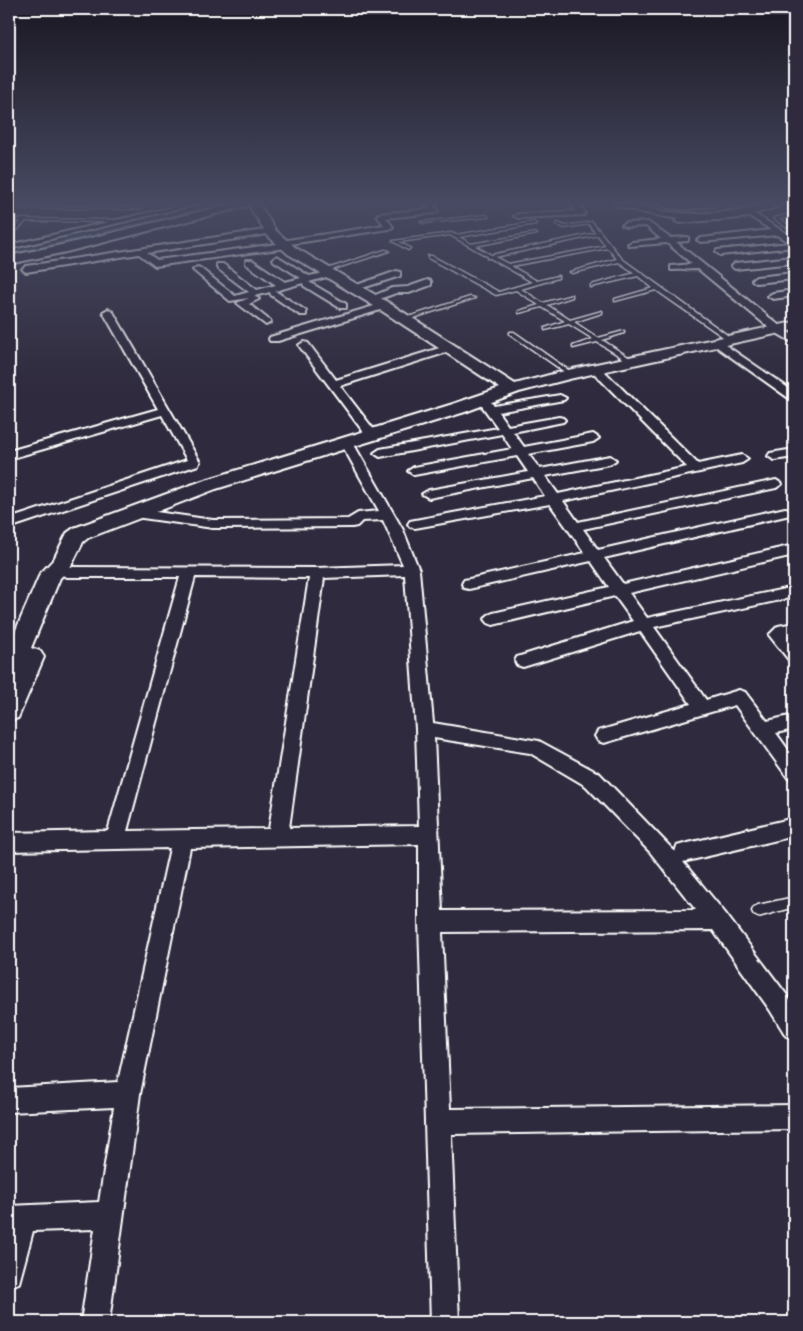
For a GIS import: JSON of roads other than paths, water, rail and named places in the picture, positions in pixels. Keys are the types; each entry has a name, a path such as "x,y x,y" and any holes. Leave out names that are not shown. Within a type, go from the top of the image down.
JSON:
{"street":[{"path":"26,269 44,266"},
{"path":"220,266 258,294"},
{"path":"255,266 284,286"},
{"path":"286,266 342,306"},
{"path":"316,266 378,302 450,348 478,369 513,389"},
{"path":"674,268 699,266"},
{"path":"700,266 777,329 794,340"},
{"path":"197,270 233,299 307,282"},
{"path":"266,322 242,303 328,274"},
{"path":"353,288 397,274"},
{"path":"756,280 794,276"},
{"path":"274,339 378,302 395,290 410,290 428,284"},
{"path":"274,293 303,314"},
{"path":"773,296 794,293"},
{"path":"9,524 194,462 108,312"},
{"path":"9,711 65,568 74,538 81,533 209,485 489,401 513,389 571,374 794,326"},
{"path":"725,341 794,398"},
{"path":"304,345 372,435"},
{"path":"334,384 450,348"},
{"path":"478,369 489,401 505,430 703,708"},
{"path":"596,369 696,469"},
{"path":"489,401 560,398"},
{"path":"9,455 166,411"},
{"path":"380,453 559,420"},
{"path":"414,471 593,438"},
{"path":"348,443 396,530 412,570 425,729 444,1322"},
{"path":"774,456 794,453"},
{"path":"415,524 553,499 742,459"},
{"path":"428,494 610,460"},
{"path":"574,527 776,484"},
{"path":"469,584 785,512"},
{"path":"135,513 213,524 352,523 358,517 388,515"},
{"path":"493,619 794,550"},
{"path":"9,673 51,574 65,568 189,573 317,573 412,570"},
{"path":"115,840 189,573"},
{"path":"278,836 317,573"},
{"path":"523,660 643,624 794,592"},
{"path":"794,629 784,630 777,635 794,656"},
{"path":"604,736 739,698 764,729 794,772"},
{"path":"764,729 794,722"},
{"path":"425,729 534,746 593,780 657,846 718,920 778,1002 794,1028"},
{"path":"684,853 794,827"},
{"path":"9,842 278,836 428,835"},
{"path":"95,1322 128,1094 182,839"},
{"path":"430,922 718,920"},
{"path":"9,1100 128,1094"},
{"path":"438,1122 794,1117"},
{"path":"9,1273 16,1219 110,1215"}],"lane":[{"path":"328,274 348,266"},
{"path":"447,266 498,294 556,277"},
{"path":"506,266 537,283"},
{"path":"572,272 596,266"},
{"path":"628,266 725,341"},
{"path":"593,286 638,274"},
{"path":"617,300 657,288"},
{"path":"518,289 631,361"},
{"path":"521,312 570,296"},
{"path":"405,319 472,298"},
{"path":"547,329 600,312"},
{"path":"575,347 622,332"},
{"path":"512,333 571,374"},
{"path":"758,911 794,902"}]}
